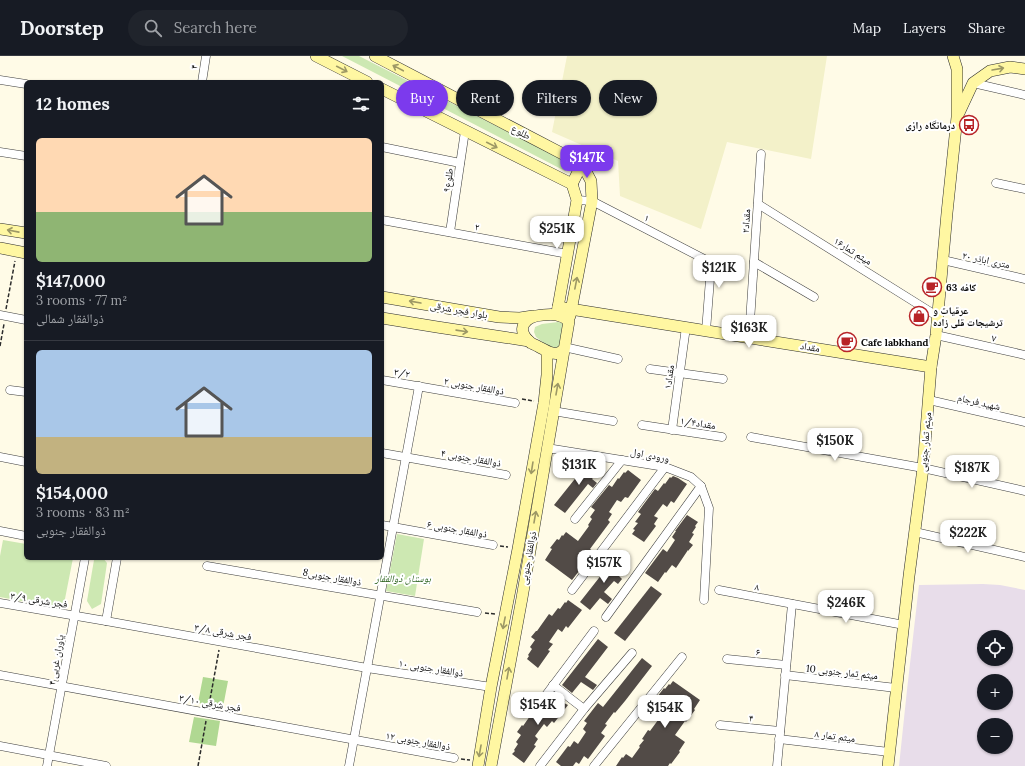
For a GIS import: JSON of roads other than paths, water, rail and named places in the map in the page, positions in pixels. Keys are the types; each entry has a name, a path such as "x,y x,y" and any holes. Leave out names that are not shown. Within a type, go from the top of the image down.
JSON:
{"main road":[{"path":"316,56 364,80"},
{"name":"طلوع","path":"375,56 582,164"},
{"name":"میثم تمار جنوبی","path":"888,766 923,468 931,367 936,335 957,117 958,70 953,56"},
{"name":"میثم تمار جنوبی","path":"957,117 973,83 990,71 1010,67 1025,69"},
{"path":"384,90 572,184"},
{"path":"557,311 577,200 572,184 582,164"},
{"path":"557,311 551,314 536,315 528,319 522,328 523,334 532,344 547,352 555,354 561,353 564,348 592,201 591,181 582,164"},
{"path":"0,228 24,233"},
{"path":"0,248 21,252"},
{"name":"بلوار فجر شرقی","path":"384,296 494,316 520,318 536,315"},
{"name":"مقداد","path":"557,311 571,309 931,367"},
{"path":"557,311 569,321"},
{"path":"486,334 499,333 502,330 503,326 501,321 494,316"},
{"name":"بلوار فجر شرقی","path":"384,318 437,328 529,341"},
{"name":"ذوالفقار جنوبی","path":"491,766 522,598 564,348"},
{"name":"ذوالفقار جنوبی","path":"478,764 542,416 547,375 547,352"},
{"path":"509,595 522,598"}],"street":[{"name":"۴","path":"202,80 206,56"},
{"path":"0,80 24,84"},
{"path":"973,83 1025,95"},
{"name":"طلوع۹","path":"450,232 465,131"},
{"path":"384,147 460,162"},
{"path":"0,152 24,156"},
{"name":"مقداد۲","path":"749,337 761,154"},
{"path":"996,183 1025,189"},
{"name":"۱","path":"577,200 592,201 710,262 711,266 706,330"},
{"name":"میثم تمار۱۶","path":"758,204 937,316"},
{"name":"۲","path":"384,220 568,254"},
{"name":"۲۰ متری اباذر","path":"943,260 1025,279"},
{"path":"754,262 814,297"},
{"path":"3,316 24,320"},
{"name":"مقداد۱","path":"672,430 686,328"},
{"name":"۷","path":"936,335 1025,355"},
{"path":"564,348 618,359"},
{"path":"650,368 723,379"},
{"name":"۳/۲","path":"384,380 419,386"},
{"path":"349,766 419,386"},
{"name":"۲ ذوالفقار جنوبی","path":"419,386 515,404"},
{"path":"10,390 24,392"},
{"name":"شهید فرجام","path":"929,400 1025,422"},
{"path":"553,411 613,421"},
{"name":"مقداد۱/۴","path":"642,425 722,437"},
{"path":"751,437 923,468 1025,491"},
{"name":"ورودی اول","path":"547,448 665,467 691,477 701,486"},
{"name":"۴ ذوالفقار جنوبی","path":"384,453 506,475"},
{"path":"0,457 24,462"},
{"path":"575,519 622,460"},
{"path":"572,590 665,467"},
{"path":"701,486 709,508 704,600"},
{"path":"606,617 701,486"},
{"name":"۶ ذوالفقار جنوبی","path":"384,525 492,545"},
{"path":"0,531 24,536"},
{"path":"915,532 1025,557"},
{"name":"۴ یاوران غربی","path":"47,766 85,560"},
{"path":"106,621 117,560"},
{"name":"8ذوالفقار جنوبی","path":"207,566 477,612"},
{"name":"۸","path":"719,590 904,625"},
{"name":"۳/۹ فجر شرقی","path":"0,603 75,616"},
{"path":"777,766 792,604"},
{"name":"۳/۸ فجر شرقی","path":"75,616 367,668"},
{"path":"546,695 594,630"},
{"path":"540,766 584,709 632,653"},
{"path":"594,766 682,657"},
{"name":"۶","path":"727,659 786,665"},
{"name":"۱۰ ذوالفقار جنوبی","path":"367,668 492,687"},
{"name":"۳/۱۰ فجر شرقی","path":"0,675 354,739"},
{"name":"میثم تمار جنوبی 10","path":"785,675 896,688"},
{"path":"553,685 584,709"},
{"name":"۴","path":"720,725 780,735"},
{"name":"میثم تمار ۸","path":"780,735 889,752"},
{"name":"۱۲ ذوالفقار جنوبی","path":"354,739 454,758"},
{"path":"0,746 106,766"}],"place":[{"name":"درمانگاه رازی","path":"969,125"},
{"name":"کافه 63","path":"932,287"},
{"name":"عرقیات و ترشیجات قلی زاده","path":"919,316"},
{"name":"Cafe labkhand","path":"847,342"}],"park label":[{"name":"بوستان ذوالفقار","path":"403,578"}]}
